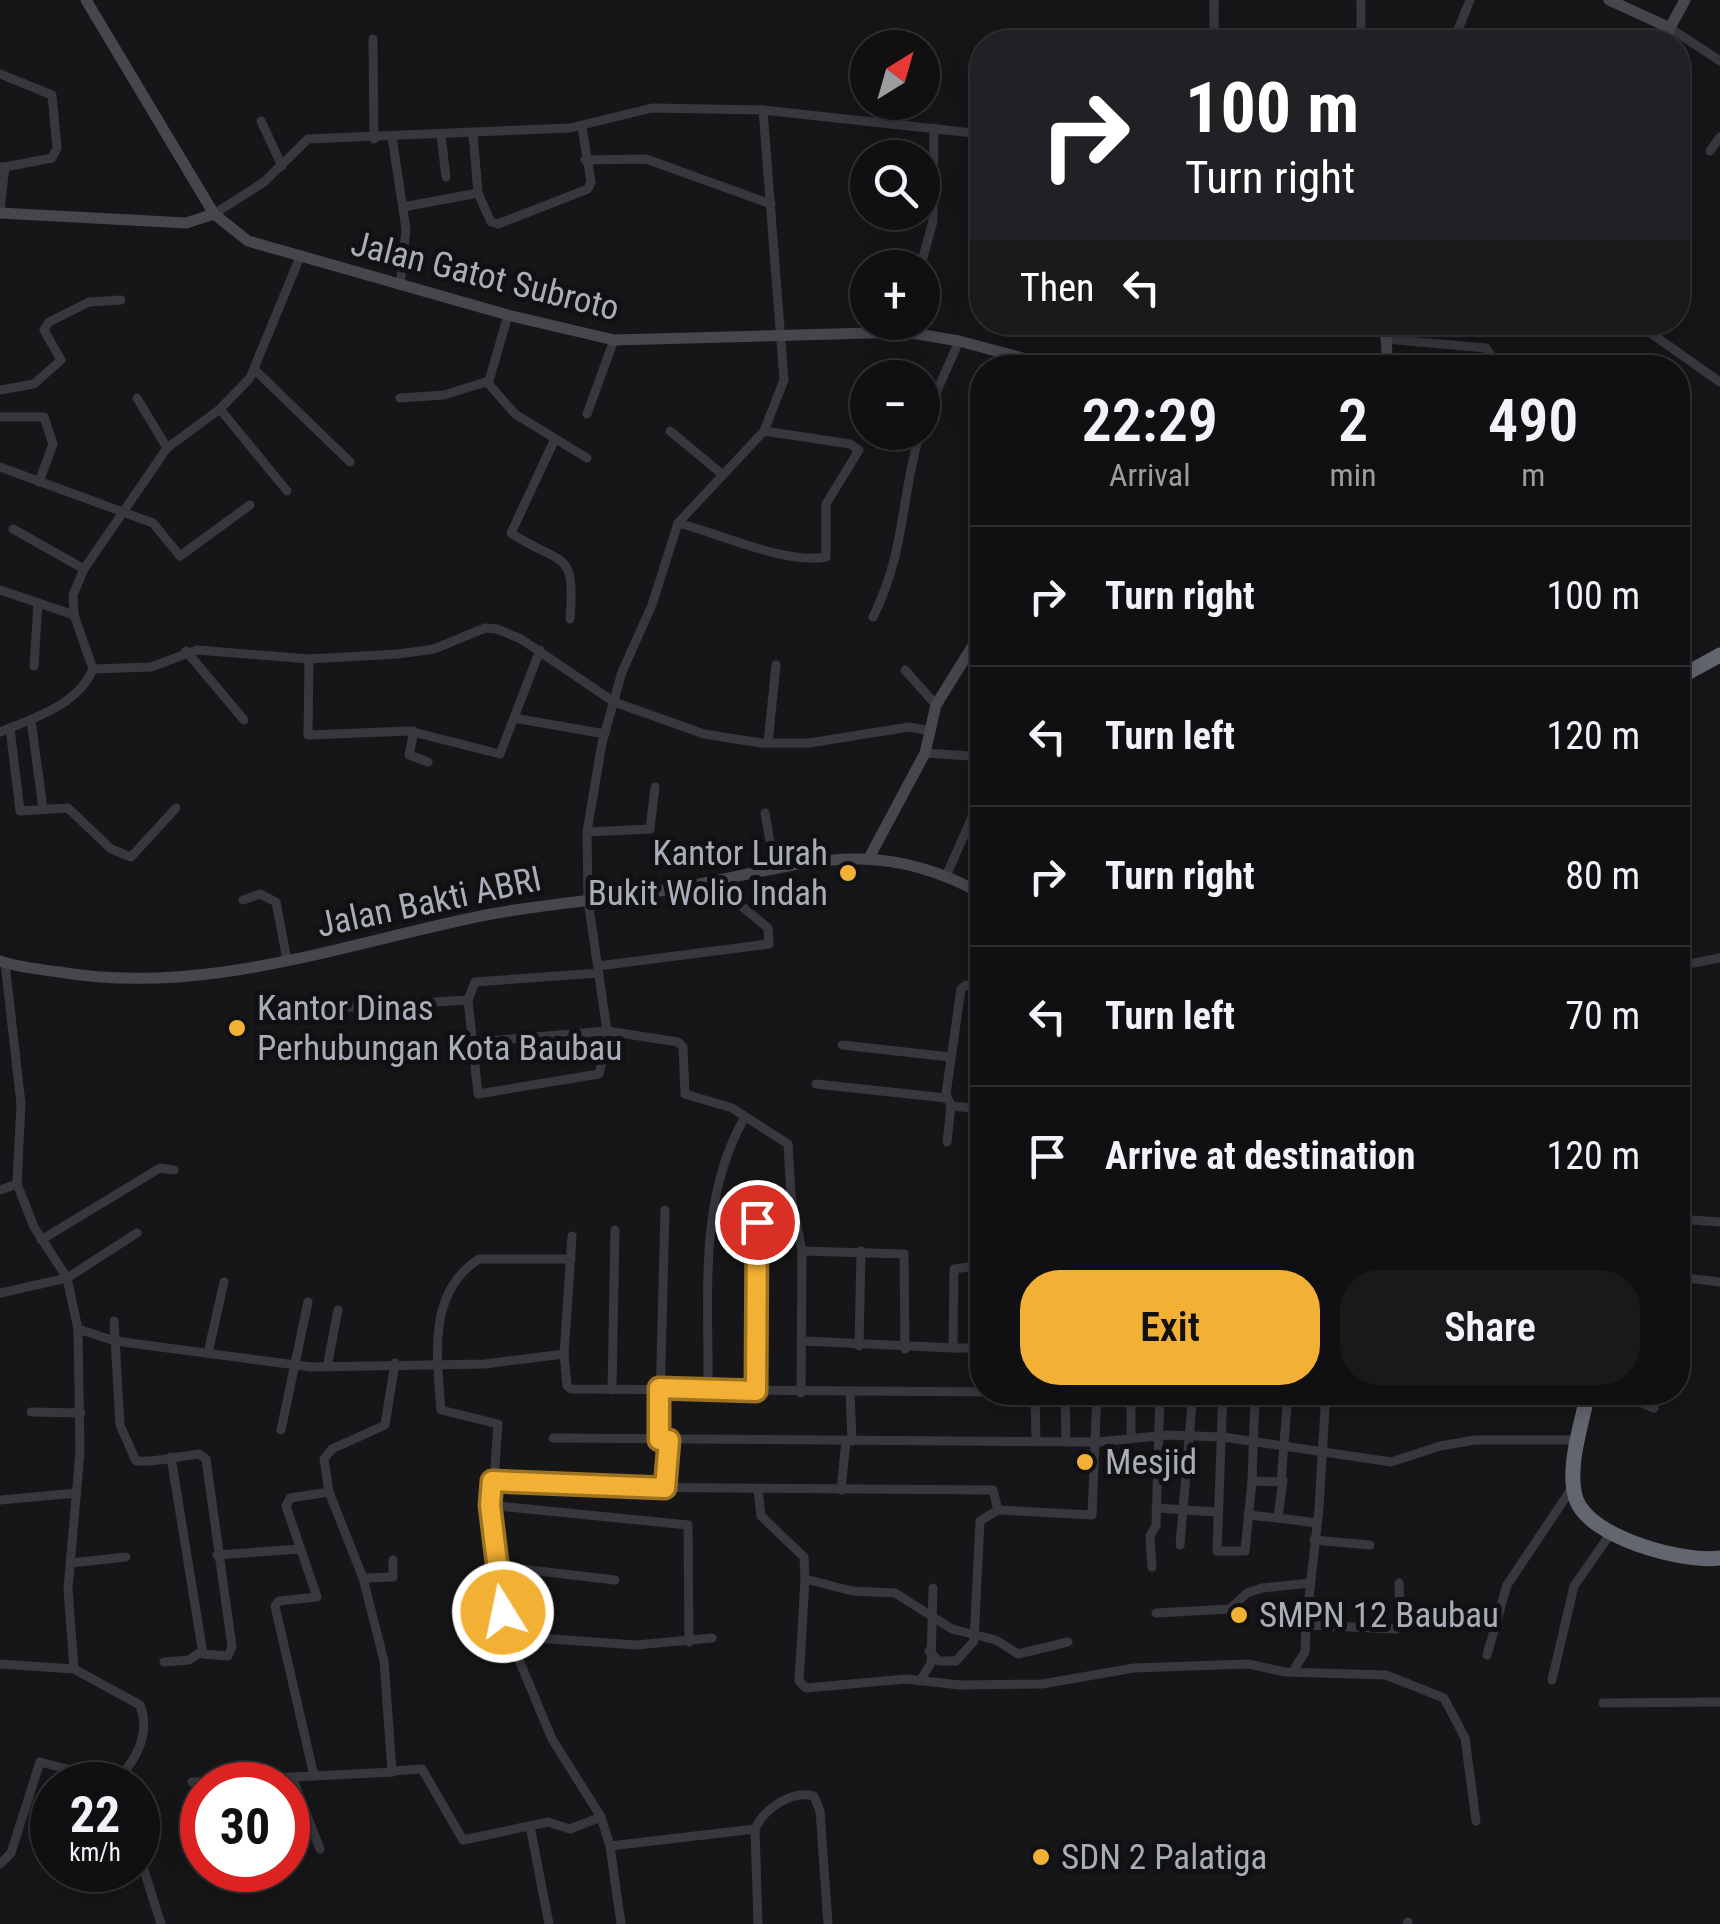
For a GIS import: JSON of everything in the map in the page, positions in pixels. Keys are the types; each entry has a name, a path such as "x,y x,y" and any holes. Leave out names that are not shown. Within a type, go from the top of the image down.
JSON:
{"highway":[{"path":"1690,671 1720,655"},
{"path":"1586,1405 1573,1486 1583,1512 1611,1532 1689,1559 1720,1558"}],"street":[{"name":"Jalan Gatot Subroto","path":"86,0 214,214 248,240 400,286 614,340 850,331"},
{"path":"1214,0 1214,30"},
{"path":"1361,30 1362,0"},
{"path":"1458,30 1470,0"},
{"path":"1610,0 1631,4 1673,30"},
{"path":"1670,28 1685,0"},
{"path":"373,39 374,139"},
{"path":"1690,41 1720,61"},
{"path":"0,74 52,96 57,148 52,158 2,167 0,211 186,223 214,214 282,166 308,139 582,127 643,108 763,110 970,132"},
{"path":"724,879 738,904 768,928 768,944 598,970 477,980 468,1000 478,1094 597,1076 607,1031 598,970 588,900 587,832 605,734 678,523 764,431 784,380 784,336 763,110"},
{"path":"261,121 282,166"},
{"path":"473,134 478,192 491,222 506,222 588,188 591,182 582,127"},
{"path":"933,140 934,128"},
{"path":"441,134 446,177"},
{"path":"1710,151 1720,136"},
{"path":"392,137 406,230 400,286"},
{"path":"585,160 646,158 771,204"},
{"path":"403,207 478,192"},
{"path":"176,808 131,856 111,848 68,808 17,808 5,730 83,691 93,669 74,615 73,595 84,569 168,448 220,409 255,370 300,257"},
{"path":"0,390 34,384 61,360 44,330 49,322 94,300 121,300"},
{"path":"487,382 508,315"},
{"path":"1385,335 1387,355"},
{"path":"1653,335 1682,355"},
{"name":"Jalan Gatot Subroto","path":"940,336 1011,355"},
{"path":"1385,339 1486,348 1492,355"},
{"path":"587,414 614,340"},
{"path":"940,384 959,341"},
{"path":"1690,361 1720,382"},
{"path":"255,370 350,462"},
{"path":"400,398 444,395 487,382"},
{"path":"487,382 515,414 587,458"},
{"path":"138,398 168,448"},
{"path":"220,409 287,491"},
{"path":"0,416 38,414 45,420 53,444 39,482"},
{"path":"670,431 722,475"},
{"path":"678,523 812,559 827,556 826,504 859,450 850,444 764,431"},
{"path":"554,441 511,532 568,566 574,575 570,619"},
{"path":"873,617 898,557 904,498 916,450"},
{"path":"0,467 160,528 184,556 250,505"},
{"path":"13,529 84,569"},
{"path":"0,590 74,615"},
{"path":"34,666 38,603"},
{"path":"93,669 163,664 186,651 243,651 308,658 422,651 485,628 503,630 540,650 614,702 704,734 768,743 842,741 909,727 932,731"},
{"path":"308,658 308,735 414,731 500,754 540,650"},
{"path":"870,856 925,753 936,705 970,650"},
{"path":"186,651 244,720"},
{"path":"768,743 776,665"},
{"path":"905,670 936,705"},
{"path":"514,718 605,734"},
{"path":"31,720 43,809"},
{"path":"414,731 409,755 428,762"},
{"path":"925,753 970,756"},
{"path":"587,832 650,829 655,787"},
{"path":"765,812 775,870"},
{"path":"947,874 970,822"},
{"name":"Jalan Bakti ABRI","path":"3,962 72,974 150,978 241,971 488,914 870,856 947,874 970,887"},
{"path":"243,900 260,894 276,902 288,960"},
{"path":"1690,964 1720,958"},
{"path":"3,962 21,1104 17,1184 41,1240 67,1278 78,1329 80,1413 68,1610 74,1669"},
{"path":"947,1142 950,1057 961,989 970,986"},
{"path":"338,1008 468,1000"},
{"path":"475,1042 607,1031 681,1043 685,1094 728,1106 790,1146 791,1196 802,1251 801,1393"},
{"path":"842,1045 950,1057"},
{"path":"816,1084 970,1106"},
{"path":"708,1388 710,1204 727,1162 725,1152 745,1117"},
{"path":"41,1240 160,1168 174,1170"},
{"path":"0,1190 17,1184"},
{"path":"756,1391 760,1203"},
{"path":"665,1210 659,1388 665,1488"},
{"path":"1690,1220 1720,1222"},
{"path":"612,1390 616,1230"},
{"path":"0,1293 67,1278 137,1232"},
{"path":"572,1236 564,1354 567,1386 801,1393 970,1392"},
{"path":"802,1251 904,1254 905,1349"},
{"path":"858,1346 861,1251"},
{"path":"571,1259 492,1256 466,1268 448,1294 436,1339 437,1361 441,1410 498,1424 490,1505 495,1566 510,1636 552,1739 601,1817 610,1846 620,1924"},
{"path":"952,1348 954,1269 970,1265"},
{"path":"1690,1278 1720,1282"},
{"path":"208,1353 224,1282"},
{"path":"281,1430 308,1302"},
{"path":"327,1366 338,1310"},
{"path":"114,1321 120,1425 136,1461 171,1457 199,1454 206,1459 232,1651 215,1657 204,1655 202,1650 171,1457"},
{"path":"78,1329 115,1342 327,1366 437,1361 484,1364 564,1354"},
{"path":"804,1342 905,1349 970,1348"},
{"path":"395,1363 385,1425 326,1454 328,1492 364,1578 384,1661 390,1768 396,1772"},
{"path":"841,1490 849,1441 850,1392"},
{"path":"1035,1405 1036,1442"},
{"path":"1066,1405 1066,1442"},
{"path":"929,1652 939,1660 963,1659 974,1634 980,1519 998,1510 1092,1515 1097,1405"},
{"path":"1131,1405 1131,1440"},
{"path":"1152,1567 1150,1539 1156,1508 1160,1405"},
{"path":"1180,1545 1191,1405"},
{"path":"1224,1405 1216,1550 1236,1554 1246,1551 1256,1405"},
{"path":"1278,1518 1288,1405"},
{"path":"1295,1668 1305,1652 1325,1405"},
{"path":"1647,1405 1654,1408"},
{"path":"31,1412 80,1413"},
{"path":"553,1438 1098,1442 1159,1435 1256,1440 1391,1462 1440,1446 1475,1440 1579,1440"},
{"path":"1252,1481 1283,1480"},
{"path":"492,1481 758,1490 992,1490 998,1510"},
{"path":"1487,1656 1507,1584 1573,1486"},
{"path":"758,1490 761,1516 804,1558 800,1614 802,1687 920,1681 1042,1684 1134,1668 1240,1664 1285,1672 1295,1668 1386,1676 1444,1698 1465,1738 1476,1821"},
{"path":"314,1776 275,1606 317,1597 286,1501 328,1492"},
{"path":"0,1500 77,1493"},
{"path":"490,1505 688,1525 689,1642"},
{"path":"1156,1508 1216,1512"},
{"path":"1248,1515 1317,1523"},
{"path":"1552,1680 1574,1586 1611,1532"},
{"path":"1314,1540 1370,1545"},
{"path":"217,1555 301,1549"},
{"path":"71,1563 126,1558"},
{"path":"364,1578 393,1577 393,1560"},
{"path":"495,1566 615,1580"},
{"path":"805,1579 852,1591 895,1593 934,1618 996,1640 1018,1654 1068,1642"},
{"path":"1156,1613 1230,1609 1247,1594 1262,1588 1310,1582"},
{"path":"1306,1624 1396,1629 1400,1615 1398,1583"},
{"path":"920,1681 930,1669 933,1588"},
{"path":"510,1636 636,1644 712,1638"},
{"path":"164,1662 189,1660 202,1650"},
{"path":"0,1664 74,1669 143,1710 144,1731 131,1762"},
{"path":"1602,1704 1720,1702"},
{"path":"310,1776 422,1769 460,1838 550,1822 570,1829 601,1817"},
{"path":"0,1864 10,1853 30,1792"},
{"path":"758,1924 755,1828 768,1808 805,1794 819,1802 828,1924"},
{"path":"310,1823 320,1849"},
{"path":"530,1826 549,1924"},
{"path":"610,1846 755,1828"},
{"path":"151,1892 161,1924"}],"place":[{"name":"Kantor Lurah Bukit Wolio Indah","path":"848,873"},
{"name":"Kantor Dinas Perhubungan Kota Baubau","path":"237,1028"},
{"name":"Mesjid","path":"1085,1462"},
{"name":"SMPN 12 Baubau","path":"1239,1615"},
{"name":"SDN 2 Palatiga","path":"1041,1857"}],"route":[{"path":"503,1612 495,1566 492,1481 665,1488 669,1440 659,1440 659,1388 756,1391 757,1222"}]}
